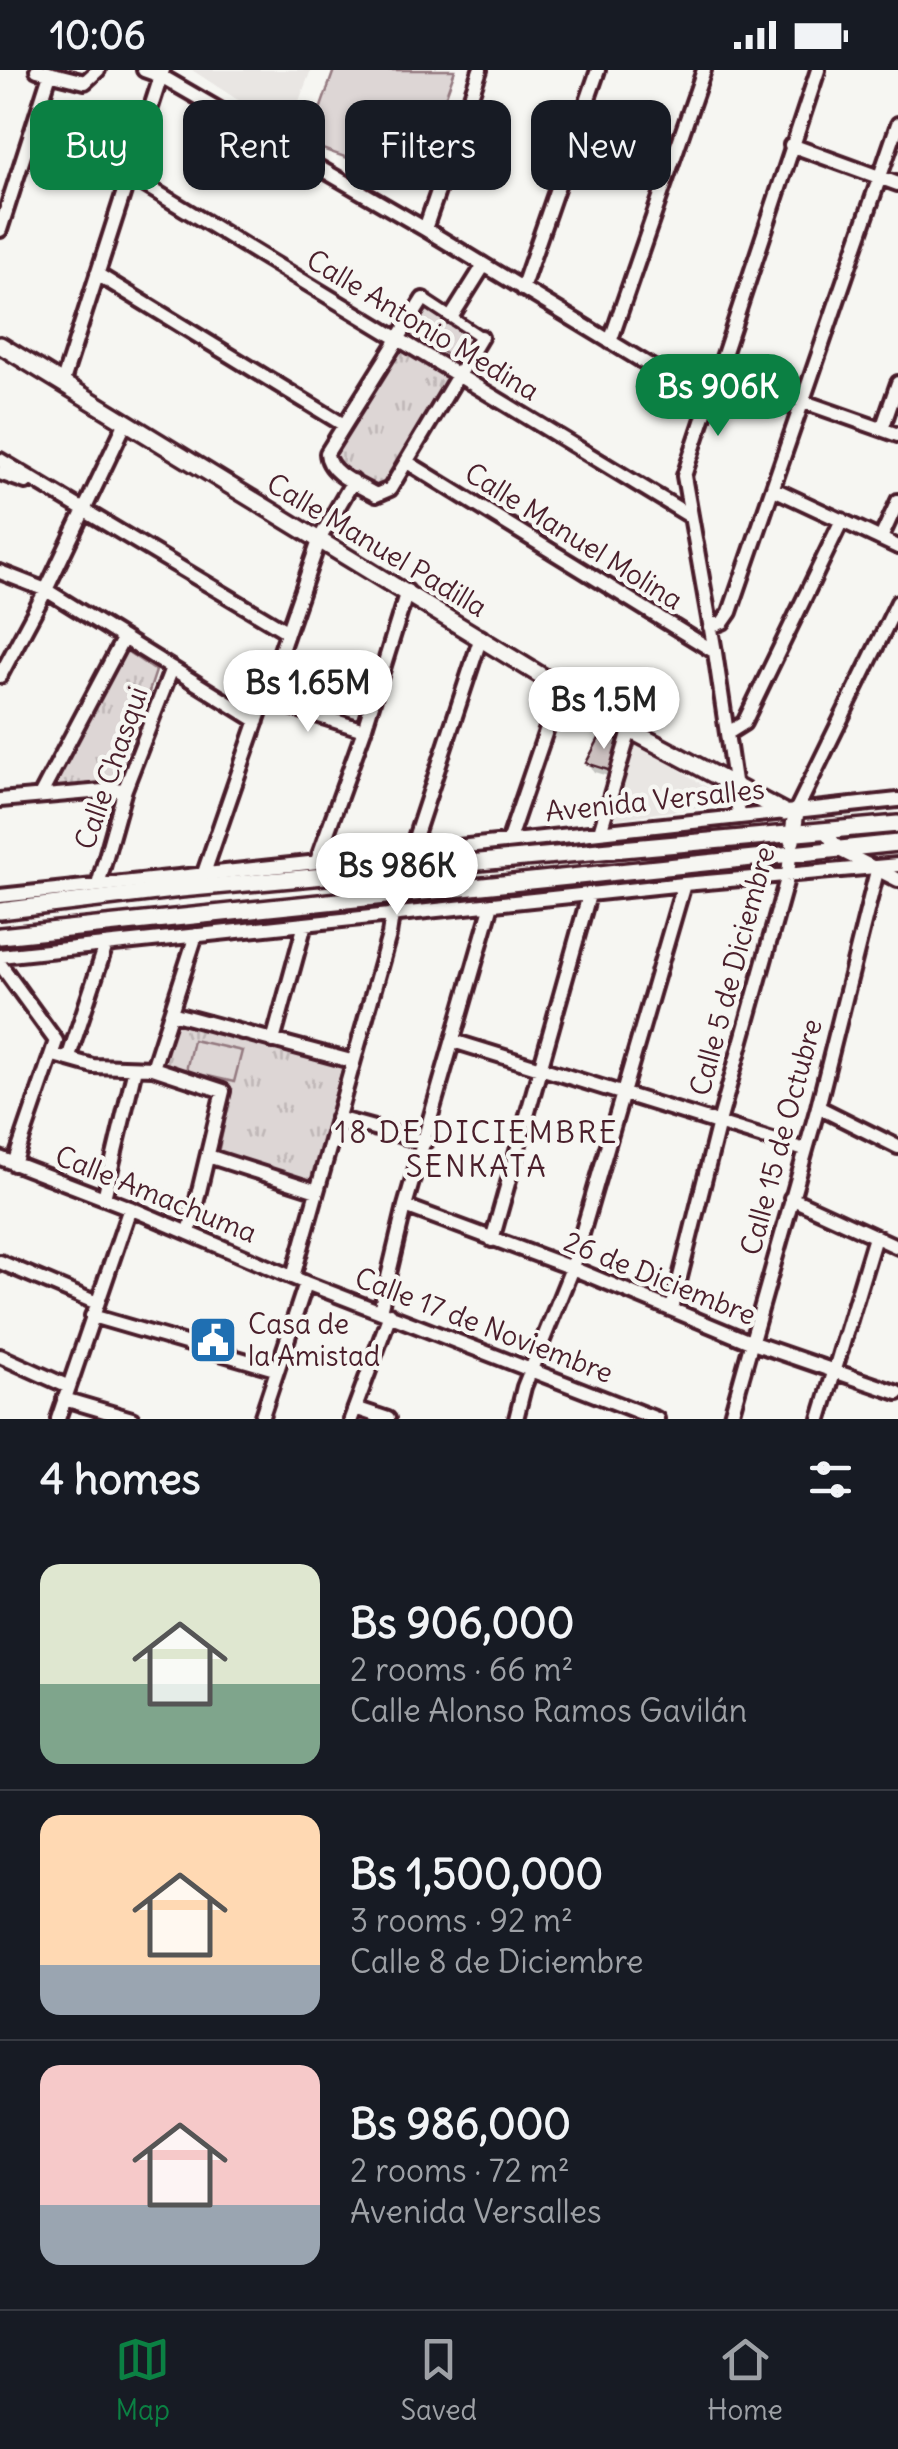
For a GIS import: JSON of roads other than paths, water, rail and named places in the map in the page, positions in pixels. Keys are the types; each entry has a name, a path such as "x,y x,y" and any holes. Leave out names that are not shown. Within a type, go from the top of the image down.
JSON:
{"street":[{"path":"0,230 44,72 85,82 98,70"},
{"path":"144,70 162,73 708,400"},
{"path":"425,229 480,70"},
{"path":"522,289 598,70"},
{"path":"610,342 704,70"},
{"path":"740,815 684,476 818,70"},
{"path":"154,100 162,73"},
{"path":"710,626 723,622 730,612 898,124"},
{"path":"791,145 898,184"},
{"path":"63,381 125,190"},
{"name":"Calle Antonio Medina","path":"153,190 690,516"},
{"path":"452,316 484,265"},
{"path":"97,274 344,426"},
{"path":"424,299 481,337 390,489 376,495 332,468 326,458 396,338 424,299"},
{"name":"Calle Manuel Padilla","path":"0,346 630,730 790,812"},
{"path":"719,372 898,434"},
{"path":"882,429 898,383"},
{"path":"0,676 126,424"},
{"path":"0,460 286,631"},
{"name":"Calle Manuel Molina","path":"406,462 716,652"},
{"path":"0,473 50,491"},
{"path":"204,873 320,538 353,482"},
{"path":"774,489 898,547"},
{"path":"881,538 898,502"},
{"path":"728,733 744,723 842,520"},
{"path":"0,572 46,590 258,722"},
{"path":"317,861 364,730 407,592"},
{"name":"Calle 5 de Diciembre","path":"672,1309 788,875 793,834 790,812 898,602"},
{"path":"411,850 481,637"},
{"path":"40,796 123,639"},
{"name":"Calle Chasqui","path":"98,885 125,789 172,668"},
{"path":"509,839 561,687"},
{"path":"265,699 364,730"},
{"path":"600,832 630,730"},
{"path":"0,800 125,789"},
{"name":"Avenida Versalles","path":"0,896 898,800"},
{"name":"Avenida Versalles","path":"0,911 180,888 898,824"},
{"path":"826,831 839,850 898,880"},
{"path":"0,936 898,843"},
{"path":"0,956 898,865"},
{"name":"Calle 15 de Octubre","path":"730,1419 818,1108 878,867"},
{"path":"516,1419 572,1268 684,884"},
{"path":"492,1240 589,895"},
{"path":"388,1419 353,1414 385,1312 406,1206 492,904"},
{"path":"264,1418 300,1280 317,1191 392,915"},
{"path":"274,1041 305,924"},
{"path":"153,1068 196,935"},
{"path":"7,1161 61,1057 106,945"},
{"path":"0,964 56,1042 61,1057"},
{"path":"171,1013 352,1061"},
{"path":"453,1040 718,1126 805,1150"},
{"path":"61,1057 93,1066 153,1068 223,1091 189,1233"},
{"path":"104,1198 135,1068"},
{"path":"818,1108 897,1142"},
{"path":"337,1118 425,1142"},
{"path":"208,1156 317,1191"},
{"name":"Calle Amachuma","path":"7,1161 300,1280"},
{"path":"791,1198 898,1247"},
{"name":"26 de Diciembre","path":"406,1206 572,1268 750,1342 898,1392"},
{"path":"58,1419 130,1208"},
{"path":"820,1419 875,1237"},
{"path":"0,1262 95,1310 275,1369"},
{"name":"Calle 17 de Noviembre","path":"300,1280 657,1419"},
{"path":"0,1356 66,1392 132,1419"}],"place":[{"name":"Casa de la Amistad","path":"213,1340"}],"district":[{"name":"18 DE DICIEMBRE SENKATA","path":"477,1150"}]}
